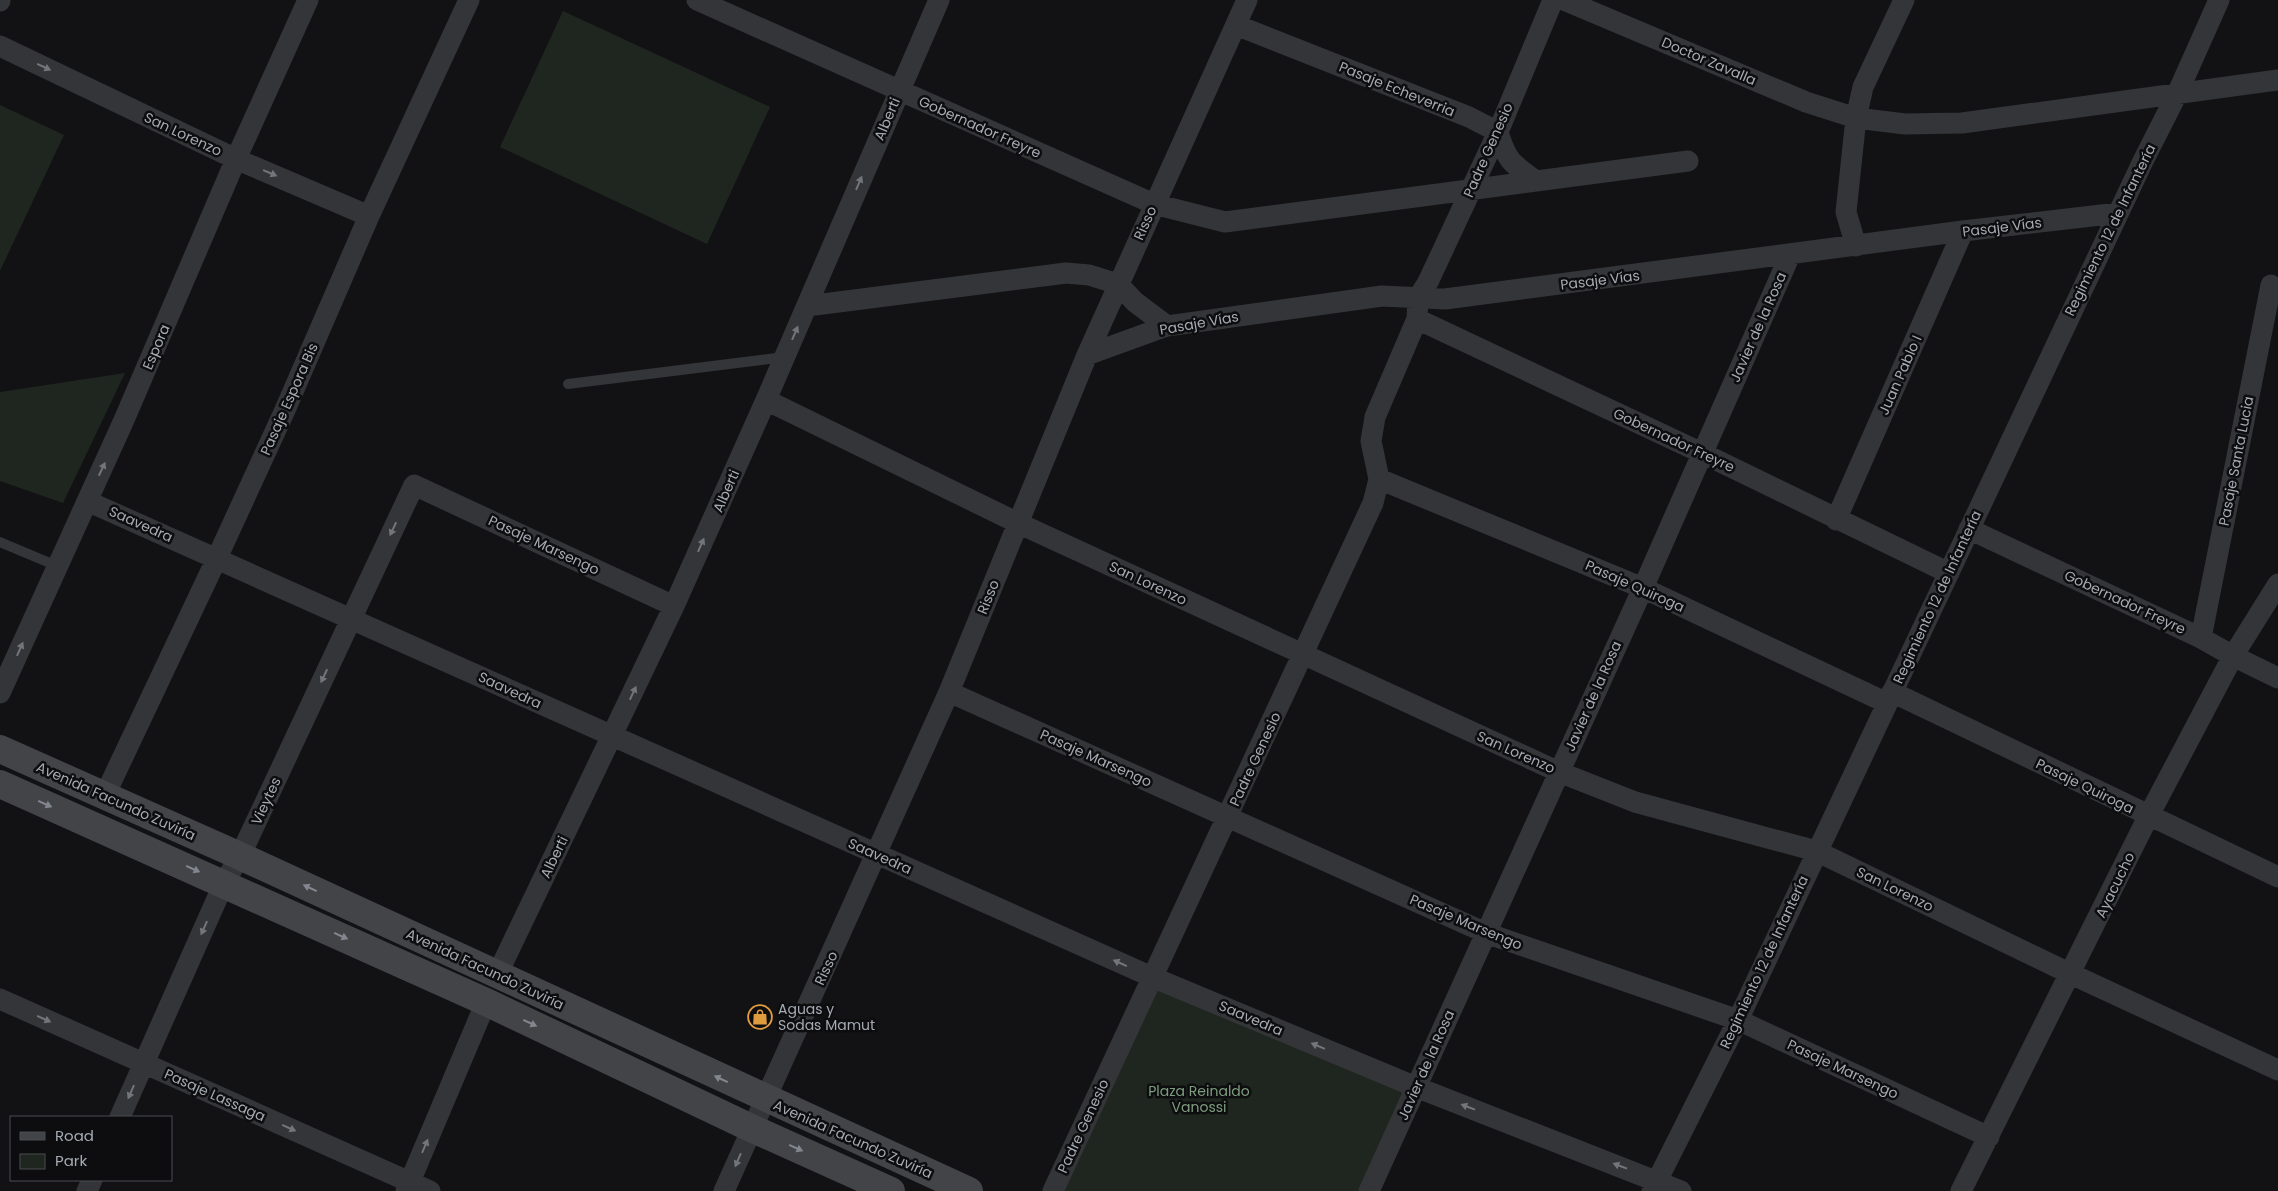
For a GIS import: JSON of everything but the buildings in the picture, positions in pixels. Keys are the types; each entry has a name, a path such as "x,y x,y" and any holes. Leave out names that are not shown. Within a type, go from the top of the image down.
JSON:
{"main road":[{"name":"Avenida Facundo Zuviría","path":"0,749 240,856 969,1191"},
{"path":"0,784 486,1002 751,1128 891,1191"}],"street":[{"name":"Espora","path":"0,694 124,420 236,159 308,0"},
{"name":"Pasaje Espora Bis","path":"104,797 217,558 369,216 469,0"},
{"name":"Gobernador Freyre","path":"697,0 1154,204"},
{"name":"Alberti","path":"497,974 674,606 785,357 939,0"},
{"name":"Risso","path":"724,1191 949,692 1118,284 1247,0"},
{"name":"Padre Genesio","path":"1418,298 1428,282 1498,132 1554,0"},
{"name":"Doctor Zavalla","path":"1564,0 1806,102 1856,118"},
{"path":"1856,246 1846,212 1856,118 1863,87 1904,0"},
{"name":"Regimiento 12 de Infantería","path":"1654,1185 1738,1020 1816,851 2118,214 2178,92 2219,0"},
{"name":"Pasaje Echeverria","path":"1236,25 1469,118 1498,132"},
{"name":"San Lorenzo","path":"0,46 236,159 369,216"},
{"path":"1856,118 1905,124 1962,123 2178,92 2278,80"},
{"path":"1498,132 1505,155 1514,166 1536,180"},
{"path":"1154,204 1225,222 1688,161"},
{"name":"Pasaje Vías","path":"1087,356 1167,326 1382,296 1445,300 1963,231 2118,214"},
{"name":"Juan Pablo I","path":"1836,520 1963,231"},
{"name":"Javier de la Rosa","path":"1369,1191 1643,588 1790,255"},
{"path":"806,306 1066,273 1089,274 1118,284 1134,302 1167,326"},
{"name":"Pasaje Santa Lucia","path":"2201,638 2271,285"},
{"path":"1417,319 1418,298"},
{"name":"Gobernador Freyre","path":"1417,319 1702,453 1836,520 1949,573"},
{"name":"Padre Genesio","path":"1053,1191 1373,503 1379,479 1371,441 1375,417 1417,319"},
{"name":"San Lorenzo","path":"766,400 1018,523 1559,772 1635,802 1816,851 2071,974 2278,1070"},
{"name":"Pasaje Quiroga","path":"1379,479 1643,588 1890,698 2278,877"},
{"name":"Pasaje Marsengo","path":"414,485 674,606"},
{"name":"Vieytes","path":"120,1116 224,883 240,856 414,485"},
{"name":"Saavedra","path":"87,501 1152,977 1654,1185 1681,1191"},
{"name":"Gobernador Freyre","path":"1969,529 2201,638 2278,678"},
{"name":"Ayacucho","path":"1961,1191 2071,974 2148,816 2233,656 2278,584"},
{"name":"Pasaje Marsengo","path":"949,692 1486,933 1738,1020 1989,1137"},
{"name":"Pasaje Lassaga","path":"0,999 144,1063 408,1186 430,1191"},
{"path":"408,1186 486,1002"}],"lane":[{"path":"568,384 785,357"},
{"path":"0,542 57,566"}],"green space":[{"path":"563,11 770,107 707,244 500,147"},
{"path":"0,105 64,135 0,271"},
{"path":"125,373 63,503 0,481 0,392"},
{"name":"Plaza Reinaldo Vanossi","path":"1153,980 1411,1089 1365,1191 1056,1191"}],"place":[{"name":"Aguas y Sodas Mamut","path":"760,1017"}]}
